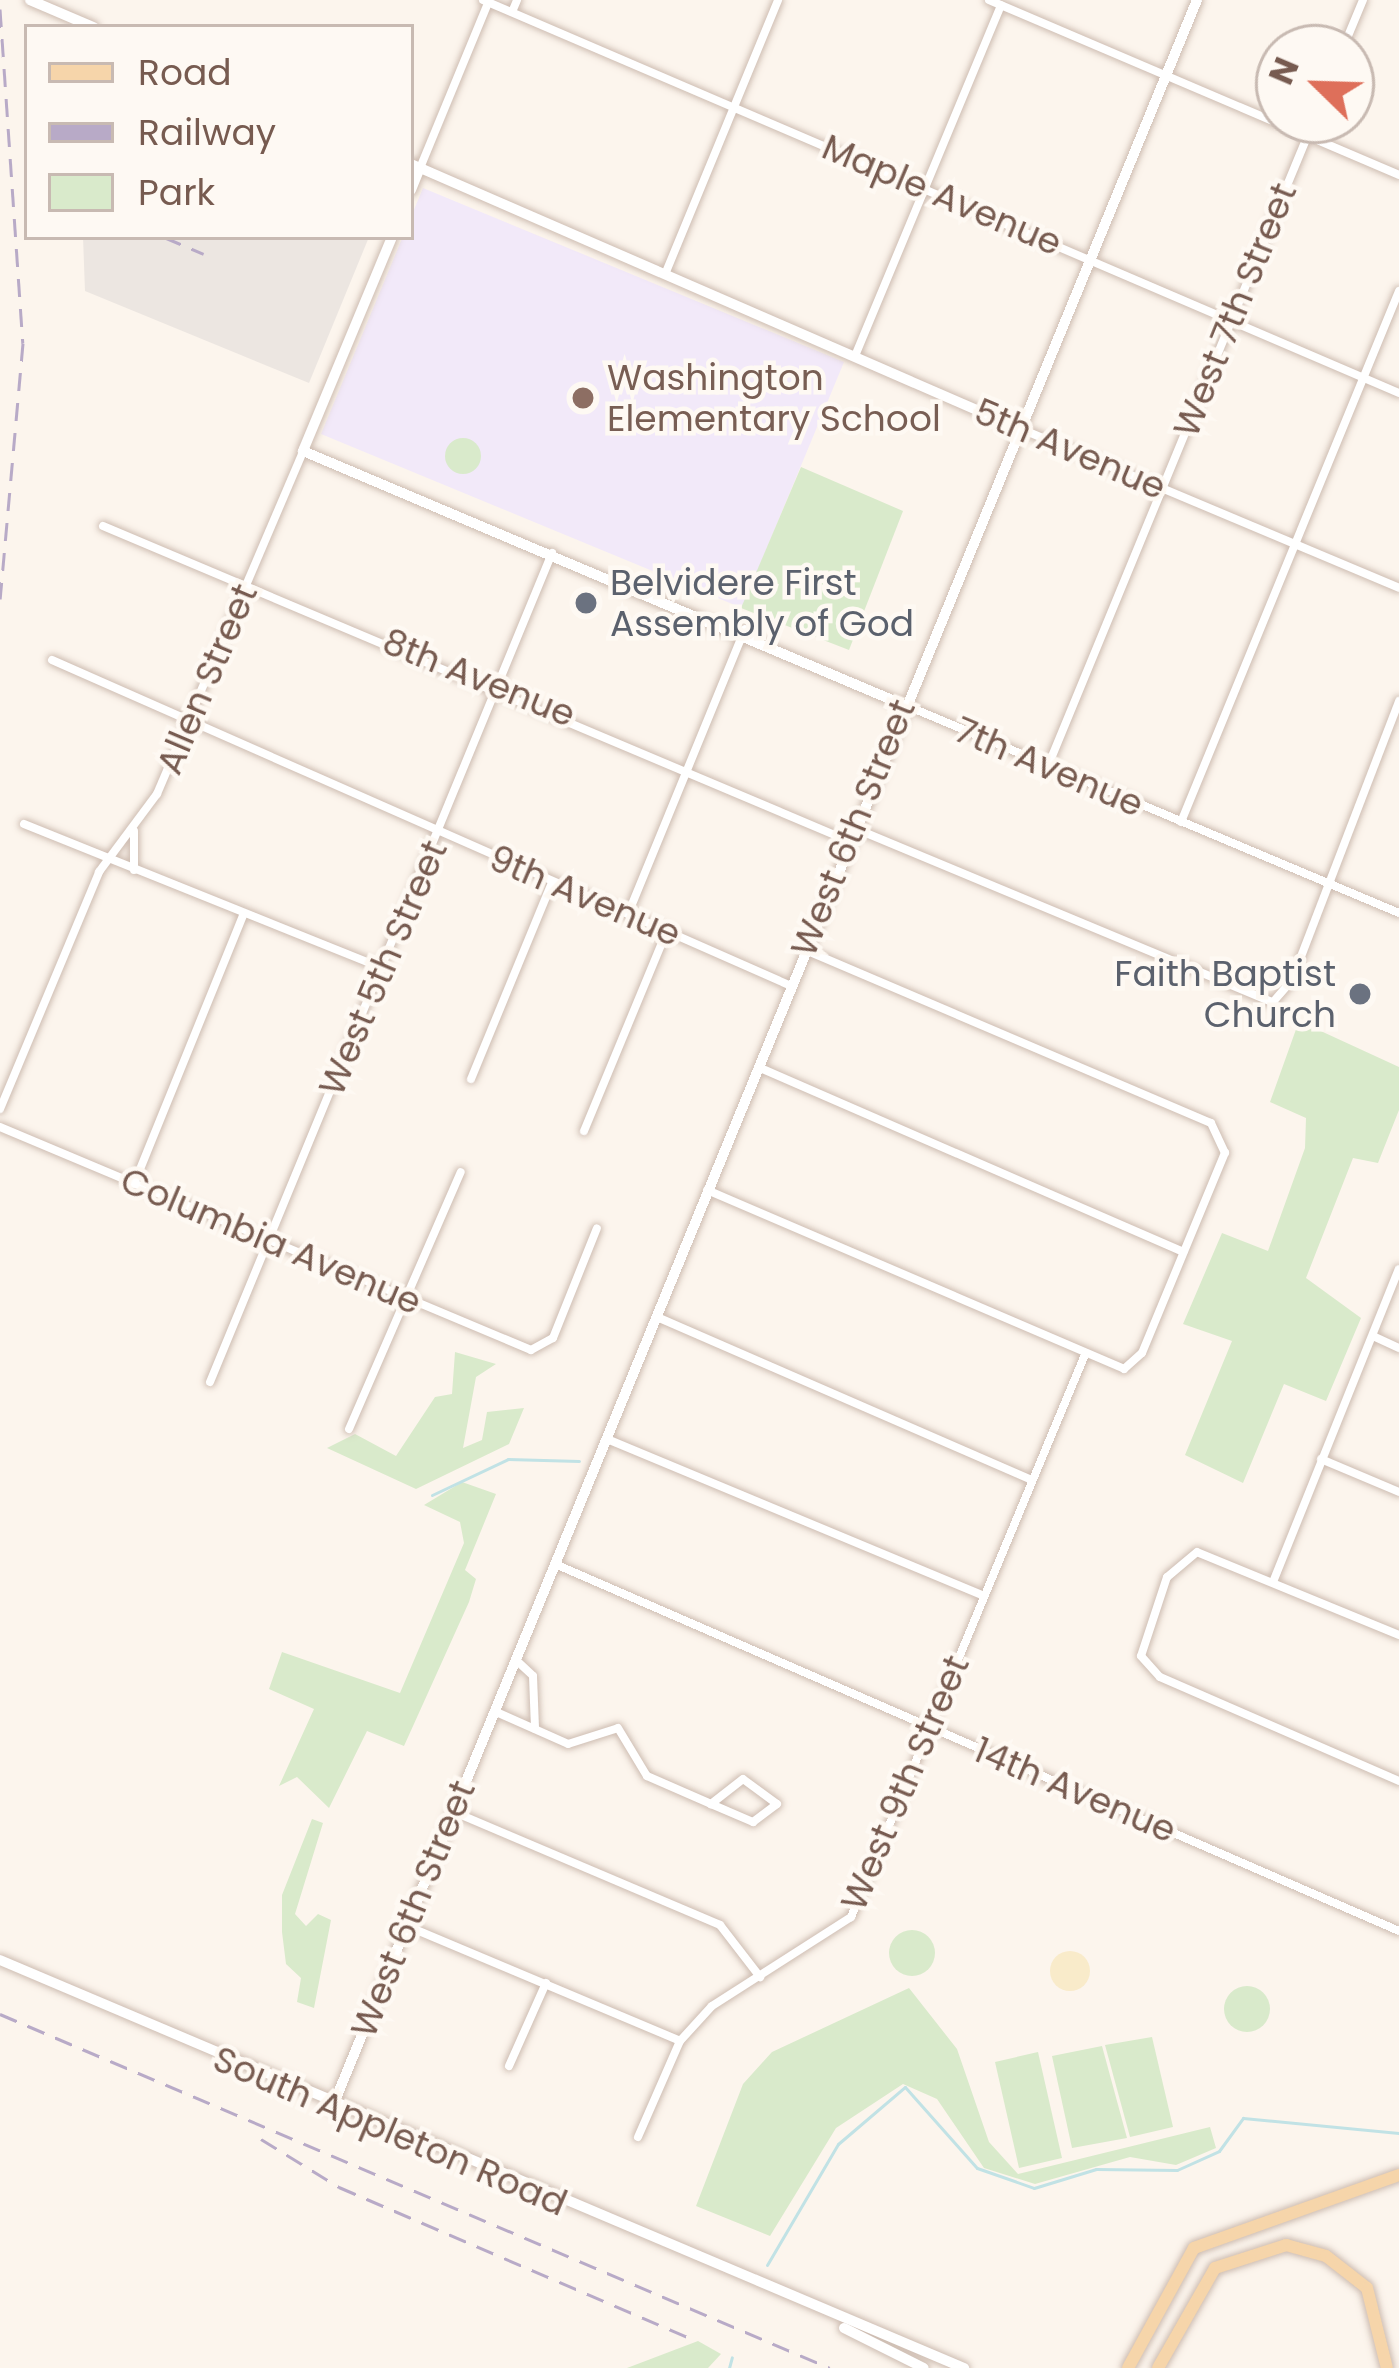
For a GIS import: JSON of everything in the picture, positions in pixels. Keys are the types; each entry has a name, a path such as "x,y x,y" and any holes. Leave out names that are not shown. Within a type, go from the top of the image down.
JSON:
{"main road":[{"path":"1128,2368 1194,2248 1399,2175"},
{"path":"1158,2368 1215,2268 1286,2245 1326,2256 1367,2288 1388,2368"}],"street":[{"path":"30,0 86,24"},
{"path":"512,12 517,0"},
{"path":"666,272 778,0"},
{"path":"989,0 1255,113"},
{"name":"West 6th Street","path":"332,2108 1016,427 1197,0"},
{"path":"416,166 486,1"},
{"name":"Maple Avenue","path":"486,1 1399,393"},
{"path":"855,356 1001,5"},
{"name":"West 7th Street","path":"1048,766 1304,144"},
{"path":"1325,144 1399,176"},
{"name":"5th Avenue","path":"416,166 1399,588"},
{"name":"Allen Street","path":"0,1109 108,862 134,831 189,724 391,240"},
{"path":"1181,822 1399,291"},
{"name":"7th Avenue","path":"303,451 746,629 904,705 1399,913"},
{"name":"8th Avenue","path":"103,526 1273,1002 1328,883"},
{"name":"West 5th Street","path":"210,1382 552,553"},
{"path":"628,914 746,629"},
{"name":"9th Avenue","path":"52,660 789,985"},
{"path":"1328,883 1399,701"},
{"path":"24,824 108,862 382,968"},
{"path":"134,831 134,870"},
{"path":"471,1079 552,882"},
{"path":"134,1184 243,916"},
{"path":"584,1131 667,931"},
{"path":"706,1190 1084,1357 1127,1368 1184,1252 1223,1135 804,950"},
{"path":"757,1066 1184,1252"},
{"name":"Columbia Avenue","path":"0,1127 406,1299 542,1348 598,1228"},
{"path":"349,1429 461,1172"},
{"path":"1273,1582 1399,1269"},
{"path":"656,1316 1032,1480"},
{"path":"1373,1336 1399,1348"},
{"name":"West 9th Street","path":"638,2137 680,2041 760,1977 851,1917 1084,1357"},
{"path":"606,1438 984,1596"},
{"path":"1322,1459 1399,1492"},
{"path":"1399,1635 1190,1553 1167,1577 1141,1649 1146,1668 1399,1780"},
{"name":"14th Avenue","path":"554,1564 1399,1931"},
{"path":"515,1658 533,1676 535,1729"},
{"path":"494,1711 568,1744 618,1728 647,1776 711,1804 758,1822 778,1804 743,1779 711,1804"},
{"path":"454,1812 720,1925 760,1977"},
{"path":"406,1925 680,2041"},
{"name":"South Appleton Road","path":"0,1960 332,2108 964,2368"},
{"path":"508,2066 546,1983"},
{"name":"South Appleton Road","path":"782,2297 924,2368"}],"shaded area":[{"name":"Washington Elementary School","path":"423,188 844,362 742,608 321,434 401,240 414,240 414,210"},
{"path":"83,240 368,240 309,383 85,291"}],"green space":[{"path":"463,438 476,443 481,456 476,469 463,474 450,469 445,456 450,443"},
{"path":"801,467 903,511 849,650 741,608"},
{"path":"1299,1021 1399,1067 1399,1110 1378,1163 1353,1158 1306,1278 1361,1318 1326,1401 1284,1384 1243,1483 1185,1455 1232,1341 1183,1324 1222,1233 1268,1251 1305,1148 1306,1118 1270,1102"},
{"path":"455,1352 496,1364 476,1377 463,1448 482,1440 487,1412 524,1408 509,1444 416,1489 327,1448 355,1434 396,1456 435,1397 452,1394"},
{"path":"462,1482 496,1494 465,1570 476,1579 469,1602 404,1746 367,1731 329,1808 297,1777 279,1786 314,1709 269,1689 282,1652 400,1693 464,1543 460,1522 424,1505"},
{"path":"312,1819 323,1823 295,1914 306,1926 318,1914 331,1920 314,2008 297,2002 301,1978 286,1964 282,1932 282,1895"},
{"path":"912,1930 928,1937 935,1953 928,1969 912,1976 896,1969 889,1953 896,1937"},
{"path":"1247,1986 1263,1993 1270,2009 1263,2025 1247,2032 1231,2025 1224,2009 1231,1993"},
{"path":"909,1988 957,2049 989,2142 1018,2174 1210,2127 1216,2148 1176,2165 1130,2157 1035,2184 984,2168 937,2099 903,2084 836,2128 770,2236 696,2206 743,2084 772,2052"},
{"path":"1152,2037 1173,2127 1130,2137 1105,2045"},
{"path":"1102,2046 1127,2138 1072,2148 1052,2056"},
{"path":"1038,2052 1062,2158 1019,2168 995,2062"},
{"path":"698,2341 721,2354 708,2368 627,2368"}],"sand":[{"path":"1070,1951 1084,1957 1090,1971 1084,1985 1070,1991 1056,1985 1050,1971 1056,1957"}],"waterway":[{"path":"432,1495 508,1459 579,1461"},
{"path":"767,2265 838,2144 905,2087 977,2168 1034,2188 1096,2169 1177,2170 1219,2151 1243,2118 1399,2133"},
{"path":"729,2368 732,2357"}],"railway":[{"path":"0,9 23,343 0,599"},
{"path":"171,240 204,254"},
{"path":"0,2014 830,2368"},
{"path":"261,2139 339,2187 689,2338"}],"place":[{"name":"Washington Elementary School","path":"583,398"},
{"name":"Belvidere First Assembly of God","path":"586,603"},
{"name":"Faith Baptist Church","path":"1360,994"}]}
